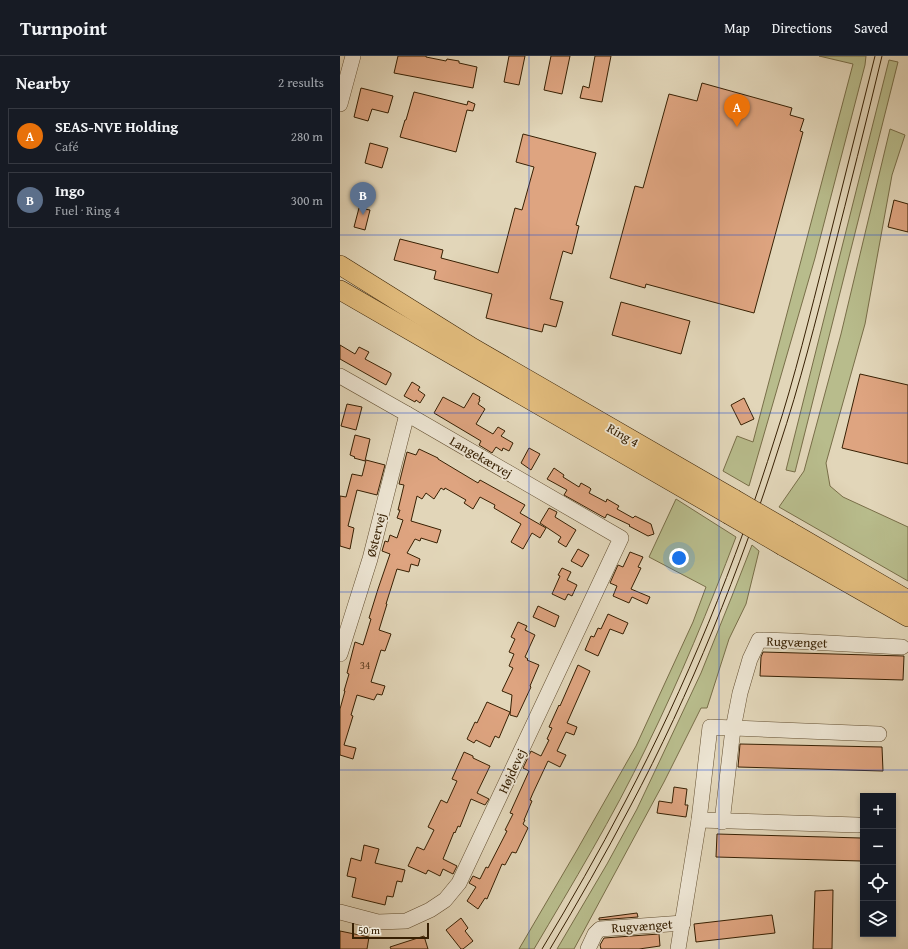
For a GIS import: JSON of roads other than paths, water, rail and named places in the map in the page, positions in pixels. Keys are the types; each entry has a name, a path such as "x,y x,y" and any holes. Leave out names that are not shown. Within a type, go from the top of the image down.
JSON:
{"main road":[{"name":"Ring 4","path":"340,265 731,507"},
{"name":"Ring 4","path":"340,290 786,538 908,600"},
{"name":"Ring 4","path":"786,538 908,617"}],"street":[{"path":"340,104 353,56"},
{"name":"Langekærvej","path":"340,376 621,538"},
{"name":"Østervej","path":"340,654 370,559 407,414"},
{"name":"Højdevej","path":"340,912 378,922 406,921 430,910 445,900 459,883 621,538"},
{"name":"Rugvænget","path":"722,822 733,729 740,693 750,659 759,640 902,647"},
{"name":"Rugvænget","path":"678,949 699,820 710,727 879,734"},
{"path":"699,820 722,822 858,825"},
{"name":"Rugvænget","path":"588,949 595,934 600,929 683,923"}],"tram line":[{"path":"542,949 595,858 669,714 708,623 744,531 782,415 802,345 875,56"},
{"path":"550,949 621,825 674,720 731,585 764,493 801,376 882,56"}],"place":[{"name":"SEAS-NVE Holding","path":"737,127"},
{"name":"Ingo","path":"363,215"}]}
